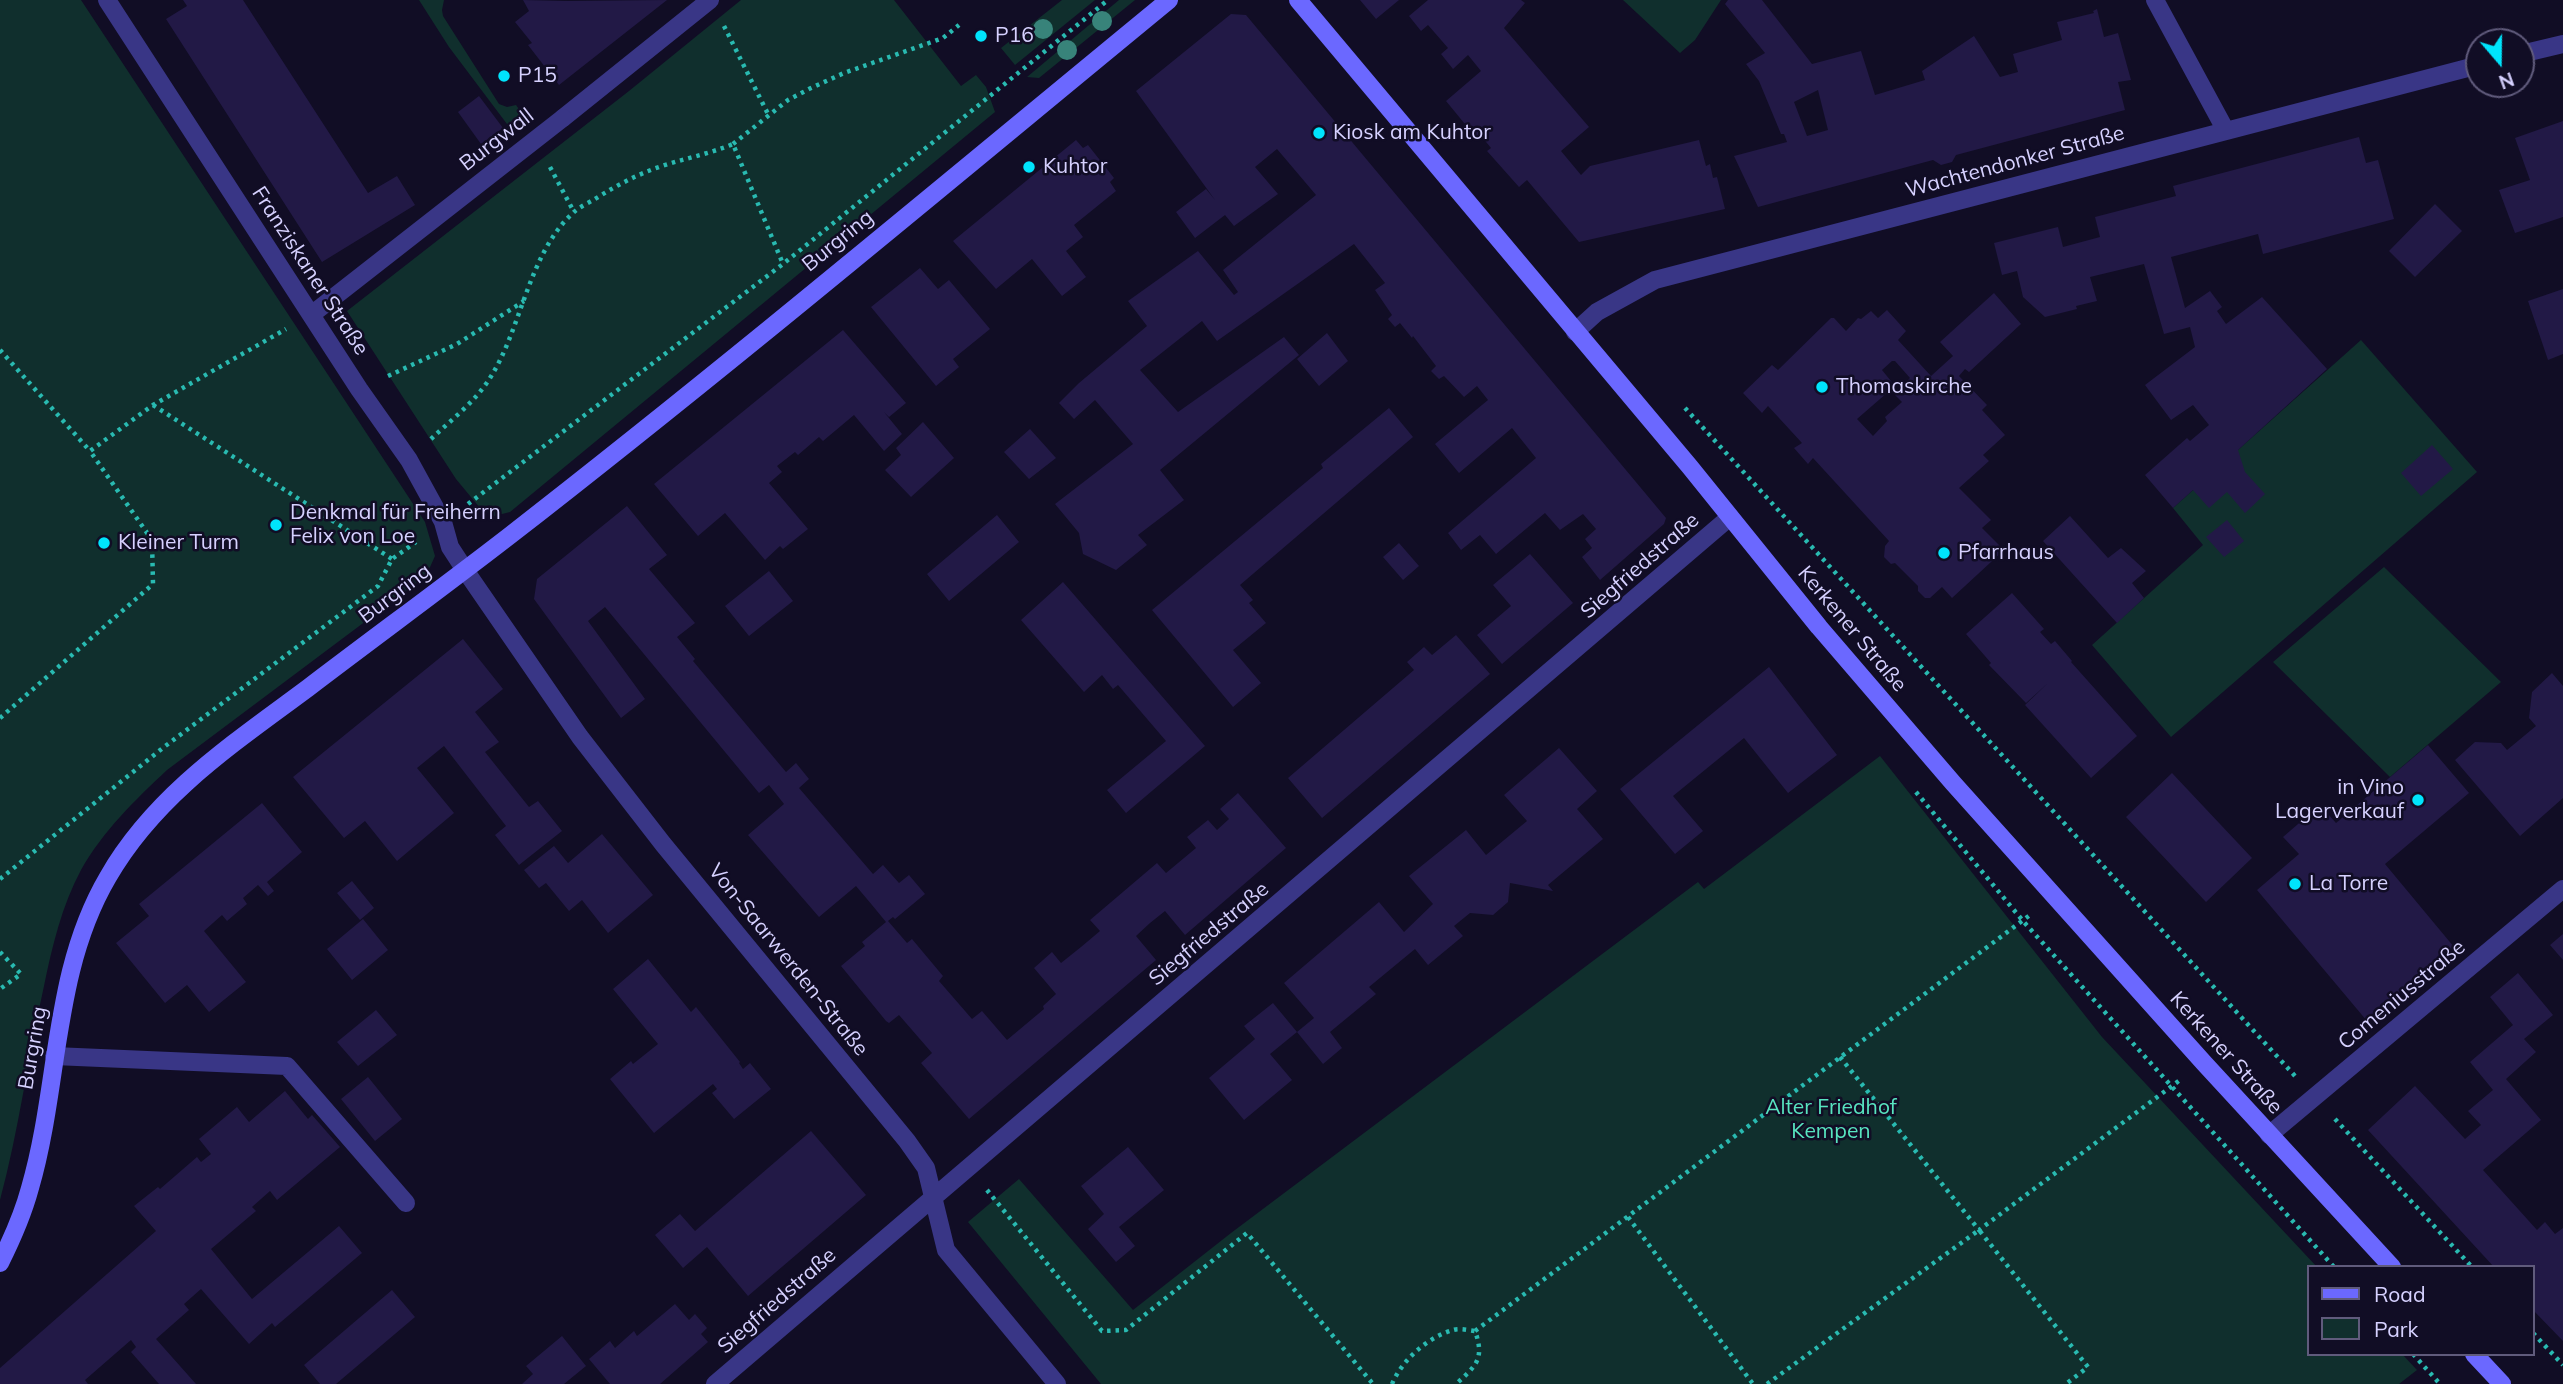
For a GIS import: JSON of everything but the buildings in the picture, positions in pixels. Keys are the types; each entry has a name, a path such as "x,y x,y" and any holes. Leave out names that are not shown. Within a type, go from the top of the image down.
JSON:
{"main road":[{"name":"Burgring","path":"0,1263 30,1188 74,958 92,907 130,842 160,806 231,745 464,570 620,448 1169,0"},
{"name":"Kerkener Straße","path":"1298,0 1819,627 2053,898 2390,1265"},
{"path":"2476,1356 2502,1384"}],"street":[{"name":"Franziskaner Straße","path":"107,0 359,389 409,460 443,522 450,547 464,570"},
{"name":"Burgwall","path":"312,315 710,0"},
{"path":"2155,0 2225,131"},
{"path":"2535,51 2563,44"},
{"name":"Wachtendonker Straße","path":"1575,332 1597,312 1655,280 2465,69"},
{"name":"Siegfriedstraße","path":"715,1384 1730,517"},
{"name":"Von-Saarwerden-Straße","path":"464,570 597,759 663,844 907,1140 926,1168 946,1250 1057,1384"},
{"name":"Comeniusstraße","path":"2269,1135 2563,889"},
{"path":"54,1056 288,1066 406,1203"}],"path":[{"path":"0,879 164,747 377,586 392,559 783,264 1108,0"},
{"path":"409,460 475,397 490,379 547,248 574,212 630,178 733,144 788,100 844,73 943,38 959,25"},
{"path":"730,40 769,116"},
{"path":"733,144 783,264"},
{"path":"553,176 574,212"},
{"path":"359,389 457,344 524,300"},
{"path":"90,451 153,405 312,315"},
{"path":"0,349 90,451 152,540 153,584 0,718"},
{"path":"153,405 392,559"},
{"path":"1682,405 2470,1265"},
{"path":"1908,783 2023,921 2332,1265"},
{"path":"1392,1384 1400,1367 1417,1351 1455,1329 1475,1331 2053,898"},
{"path":"0,951 21,974 0,989"},
{"path":"1840,1057 2088,1367 2066,1384"},
{"path":"1767,1384 2203,1063"},
{"path":"968,1168 1102,1331 1126,1330 1247,1234 1373,1384"},
{"path":"1628,1217 1753,1384"},
{"path":"1456,1384 1474,1367 1481,1347 1475,1331"},
{"path":"2535,1335 2563,1365"},
{"path":"2415,1356 2440,1384"}],"green space":[{"path":"0,0 81,0 425,522 435,556 426,576 167,770 99,842 68,897 54,941 0,1200"},
{"path":"419,0 444,0 443,16 499,104 507,107 516,105 525,118 510,128 449,47"},
{"path":"741,0 894,0 961,86 976,75 986,87 995,112 510,512 494,516 480,508 456,479 347,311"},
{"path":"1062,0 1095,0 1015,65 1001,48"},
{"path":"1119,0 1135,0 1039,78 1027,77"},
{"path":"1623,0 1721,0 1695,40 1680,53"},
{"path":"2361,340 2477,472 2171,737 2092,645 2203,545 2173,508"},
{"path":"2384,567 2501,682 2390,777 2273,662"},
{"name":"Alter Friedhof Kempen","path":"1880,756 2102,1037 2315,1265 2308,1265 2308,1356 2404,1356 2417,1370 2399,1384 1101,1384 968,1222 1019,1179 1133,1310 1231,1233 1698,882 1704,889"}],"place":[{"name":"P16","path":"981,36"},
{"name":"P15","path":"504,76"},
{"name":"Kiosk am Kuhtor","path":"1319,133"},
{"name":"Kuhtor","path":"1029,167"},
{"name":"Thomaskirche","path":"1822,387"},
{"name":"Denkmal für Freiherrn Felix von Loe","path":"276,525"},
{"name":"Kleiner Turm","path":"104,543"},
{"name":"Pfarrhaus","path":"1944,553"},
{"name":"in Vino Lagerverkauf","path":"2418,800"},
{"name":"La Torre","path":"2295,884"}]}
